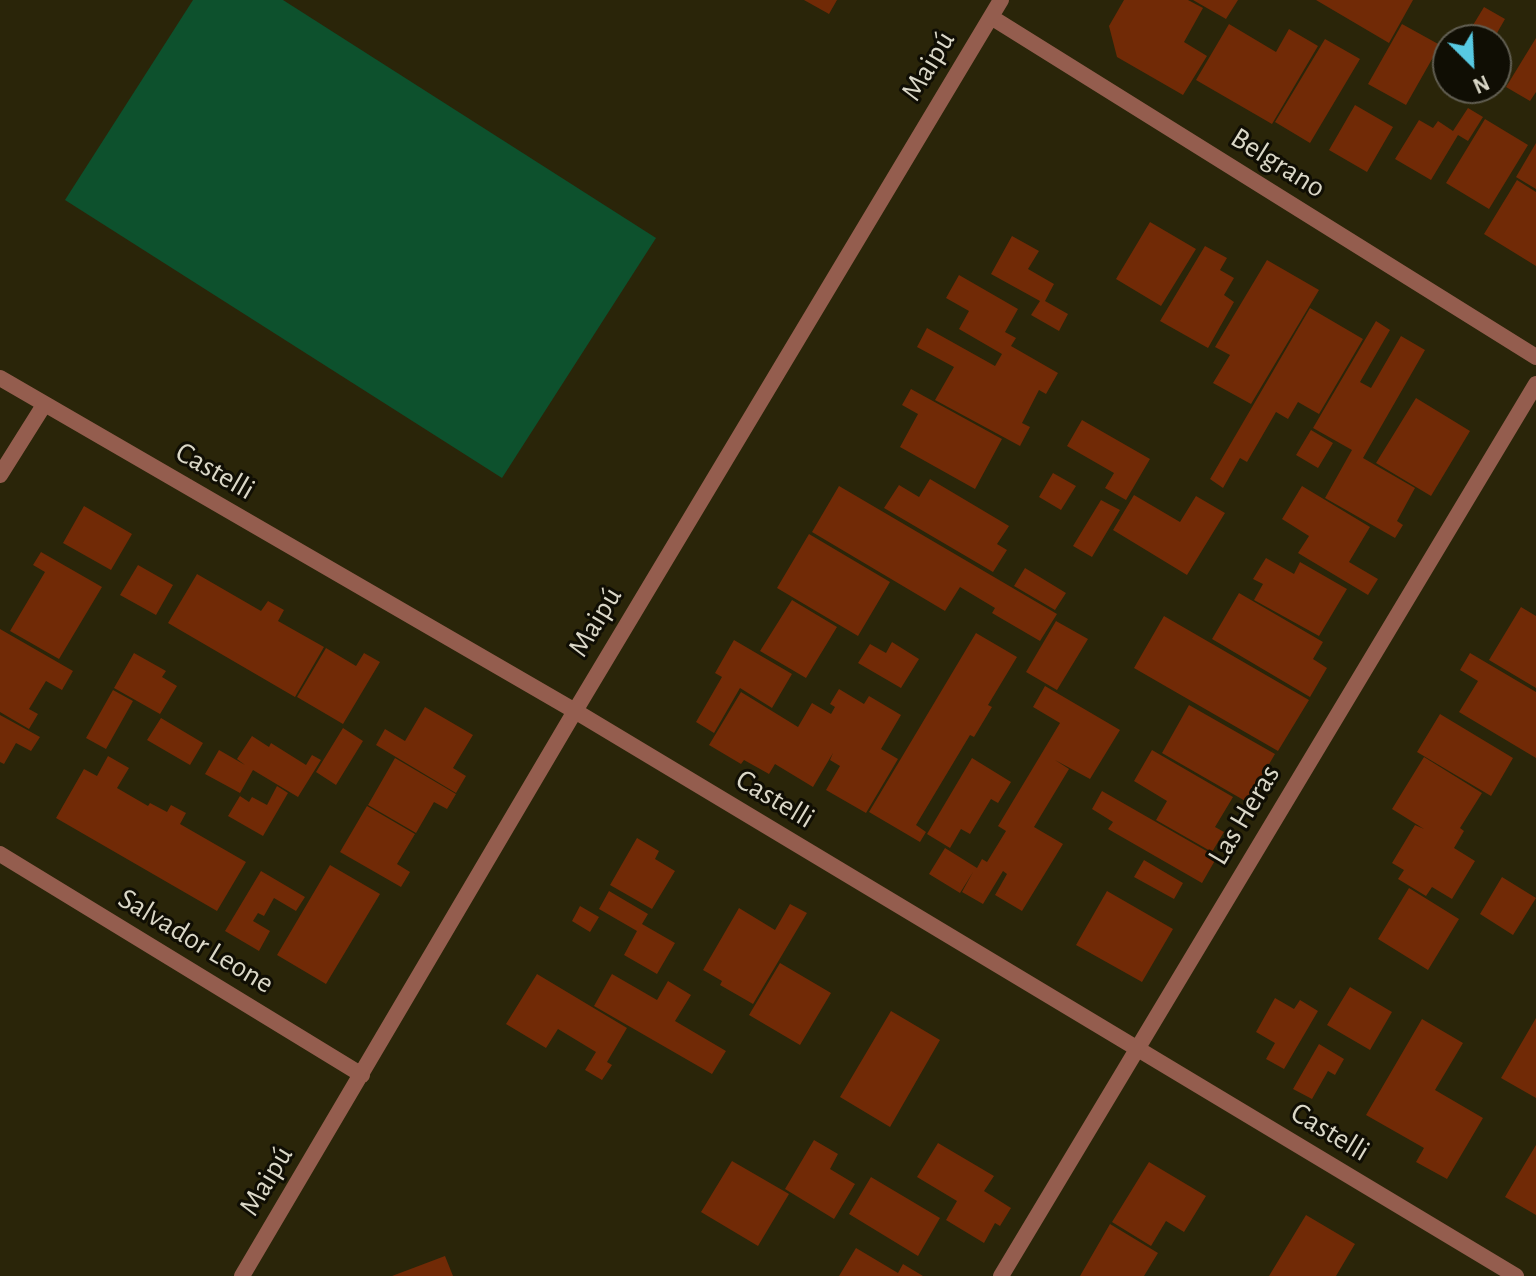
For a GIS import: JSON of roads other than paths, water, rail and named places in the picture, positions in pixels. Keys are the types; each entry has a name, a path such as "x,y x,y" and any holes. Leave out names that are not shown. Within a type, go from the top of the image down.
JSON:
{"street":[{"name":"Maipú","path":"242,1276 575,711 1001,0"},
{"name":"Belgrano","path":"991,17 1536,357"},
{"name":"Castelli","path":"0,378 575,711 1516,1276"},
{"name":"Las Heras","path":"1001,1276 1536,384"},
{"path":"0,475 44,405"},
{"name":"Salvador Leone","path":"0,854 362,1075"}]}
